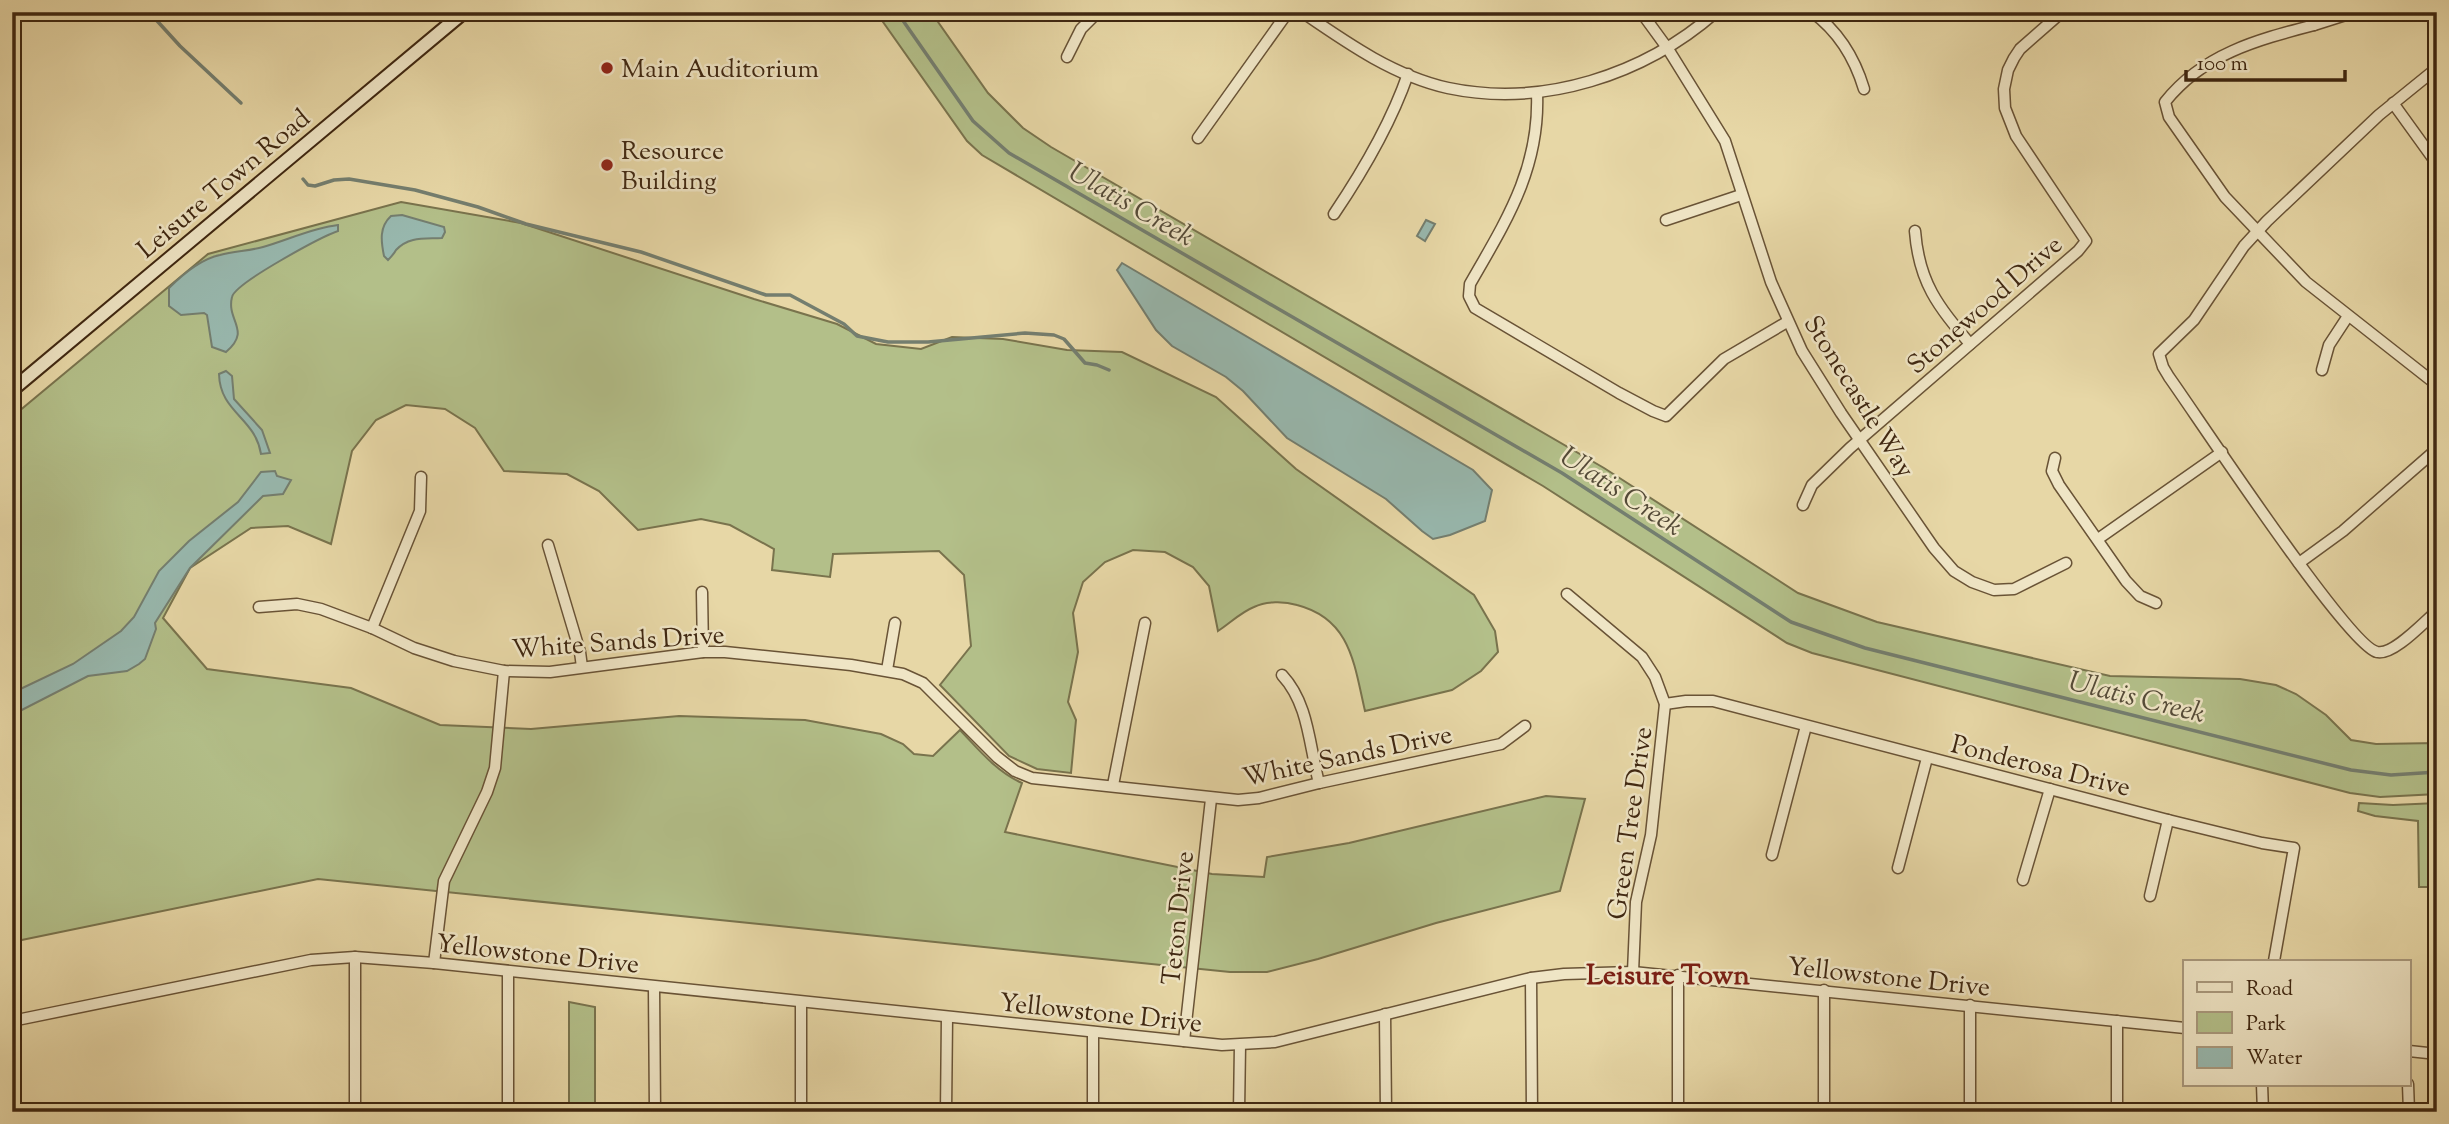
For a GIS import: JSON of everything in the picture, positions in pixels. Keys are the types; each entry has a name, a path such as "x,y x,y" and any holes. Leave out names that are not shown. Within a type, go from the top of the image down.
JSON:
{"main road":[{"name":"Leisure Town Road","path":"12,390 464,12"}],"street":[{"path":"1067,57 1081,29 1098,12"},
{"path":"1198,138 1288,12"},
{"path":"1302,12 1369,56 1409,74 1447,88 1494,93 1537,93 1625,69 1668,49 1716,12"},
{"name":"Stonecastle Way","path":"1641,12 1668,49 1725,141 1741,195 1787,322 1821,382 1934,548 1954,570 1972,582 1994,590 2014,589 2066,563"},
{"path":"1812,12 1832,30 1844,46 1860,75 1864,89"},
{"name":"Stonewood Drive","path":"1803,505 1812,485 1860,440 2078,251 2086,241 2016,136 2005,108 2004,89 2014,58 2020,49 2062,12"},
{"path":"2310,12 2314,25"},
{"path":"2355,12 2224,54 2189,79 2165,102 2169,117 2225,197 2306,282 2437,385"},
{"path":"2437,68 2393,103 2244,246 2194,320 2159,354 2163,367 2321,594 2365,645 2382,653 2395,648 2437,611"},
{"path":"1334,214 1356,180 1409,74"},
{"path":"1537,93 1535,143 1530,162 1517,198 1470,284 1469,296 1475,308 1619,393 1666,416 1724,359 1787,322"},
{"path":"2393,103 2437,164"},
{"path":"1666,220 1741,195"},
{"path":"1915,231 1917,257 1925,281 1942,310 1970,344"},
{"path":"2322,370 2329,345 2348,316"},
{"path":"2300,563 2343,531 2437,449"},
{"path":"2098,538 2222,452"},
{"path":"2055,458 2052,471 2059,485 2126,581 2140,596 2156,603"},
{"path":"372,628 420,511 421,478"},
{"path":"548,545 580,652 582,667"},
{"path":"702,592 703,652"},
{"name":"Green Tree Drive","path":"1567,594 1642,657 1655,677 1665,704 1651,835 1636,902 1633,972"},
{"name":"White Sands Drive","path":"259,607 297,604 321,608 414,648 444,658 504,671 550,672 703,652 782,657 887,670 923,683 979,741 1016,771 1032,778 1113,785 1211,799 1259,798 1501,744 1525,726"},
{"path":"887,670 895,623"},
{"path":"1113,785 1145,623"},
{"path":"434,963 444,881 487,792 495,768 504,671"},
{"path":"1282,675 1294,688 1301,703 1319,783"},
{"name":"Ponderosa Drive","path":"1665,704 1713,701 2168,820 2294,848 2274,960"},
{"path":"1772,855 1806,726"},
{"path":"1898,868 1927,758"},
{"path":"2023,880 2050,789"},
{"name":"Teton Drive","path":"1184,1041 1211,799"},
{"path":"2150,896 2168,820"},
{"path":"355,957 355,1112"},
{"name":"Yellowstone Drive","path":"12,1021 311,960 355,957 1240,1045 1275,1042 1531,978 1633,972 2183,1028"},
{"path":"508,972 508,1112"},
{"path":"1678,975 1678,1112"},
{"path":"1531,978 1532,1112"},
{"path":"654,987 654,1112"},
{"path":"1824,990 1824,1112"},
{"path":"801,1003 801,1112"},
{"path":"1970,1005 1970,1112"},
{"path":"1385,1014 1386,1112"},
{"path":"946,1112 947,1017"},
{"path":"2116,1112 2117,1021"},
{"path":"1093,1032 1093,1112"},
{"path":"1239,1112 1240,1045"},
{"path":"2410,1051 2437,1054"},
{"path":"2262,1086 2263,1112"},
{"path":"2409,1086 2409,1112"}],"green space":[{"path":"876,12 931,12 988,93 1023,128 1051,147 1604,468 1798,593 1877,622 2110,676 2240,679 2276,685 2296,694 2326,715 2351,740 2376,744 2437,743 2437,794 2380,797 2350,793 1812,653 1787,643 1543,486 982,155 967,141"},
{"path":"401,202 521,223 837,324 876,344 921,349 952,337 1003,339 1067,350 1122,352 1216,397 1296,469 1474,595 1495,631 1498,652 1481,671 1452,690 1365,711 1353,660 1339,632 1329,621 1297,605 1269,603 1249,609 1218,631 1209,586 1193,567 1165,552 1133,550 1105,562 1083,582 1073,613 1078,652 1068,702 1076,720 1071,773 1037,769 1009,756 940,685 971,646 964,575 939,551 833,554 830,577 772,570 774,549 730,525 701,519 638,530 599,491 567,474 504,471 475,428 445,409 406,405 376,420 352,451 331,544 288,526 251,528 190,568 163,618 207,669 351,688 440,725 531,729 679,716 805,720 881,734 903,744 914,754 933,756 960,730 996,766 1022,783 1005,832 1212,874 1264,877 1267,857 1349,843 1546,796 1585,799 1560,891 1436,923 1267,972 1230,972 318,879 12,942 12,417 208,254"},
{"path":"2359,803 2437,803 2437,887 2419,887 2418,821 2375,816 2358,811"},
{"path":"569,1002 595,1007 595,1112 569,1112"}],"water":[{"path":"402,215 444,227 445,232 442,238 406,242 388,260 383,250 383,230 391,216"},
{"path":"1426,220 1435,224 1425,241 1417,236"},
{"path":"338,225 338,231 280,261 237,290 231,305 238,331 237,338 226,352 212,347 207,315 181,315 169,306 169,288 206,260"},
{"path":"1122,263 1473,470 1492,490 1485,521 1433,539 1386,499 1287,438 1243,391 1226,377 1172,346 1156,330 1117,270"},
{"path":"226,371 232,376 234,399 262,430 270,453 261,454 252,431 225,398 219,374"},
{"path":"275,471 277,476 291,480 283,494 263,496 190,568 155,623 156,629 145,659 127,671 88,676 12,715 12,693 73,664 121,631 134,617 159,571 189,541 238,502 261,472"}],"waterway":[{"path":"149,12 180,46 241,103"},
{"name":"Ulatis Creek","path":"897,12 973,121 1009,153 1562,473 1791,622 1865,648 2351,770 2391,775 2437,772"},
{"path":"303,179 308,185 315,186 349,179 415,190 478,207 526,224 641,252 766,295 790,295 844,324 857,336 888,342 928,342 1025,333 1054,335 1064,339 1085,363 1109,370"}],"place":[{"name":"Main Auditorium","path":"607,68"},
{"name":"Resource Building","path":"607,165"}],"district":[{"name":"Leisure Town","path":"1668,974"}]}
